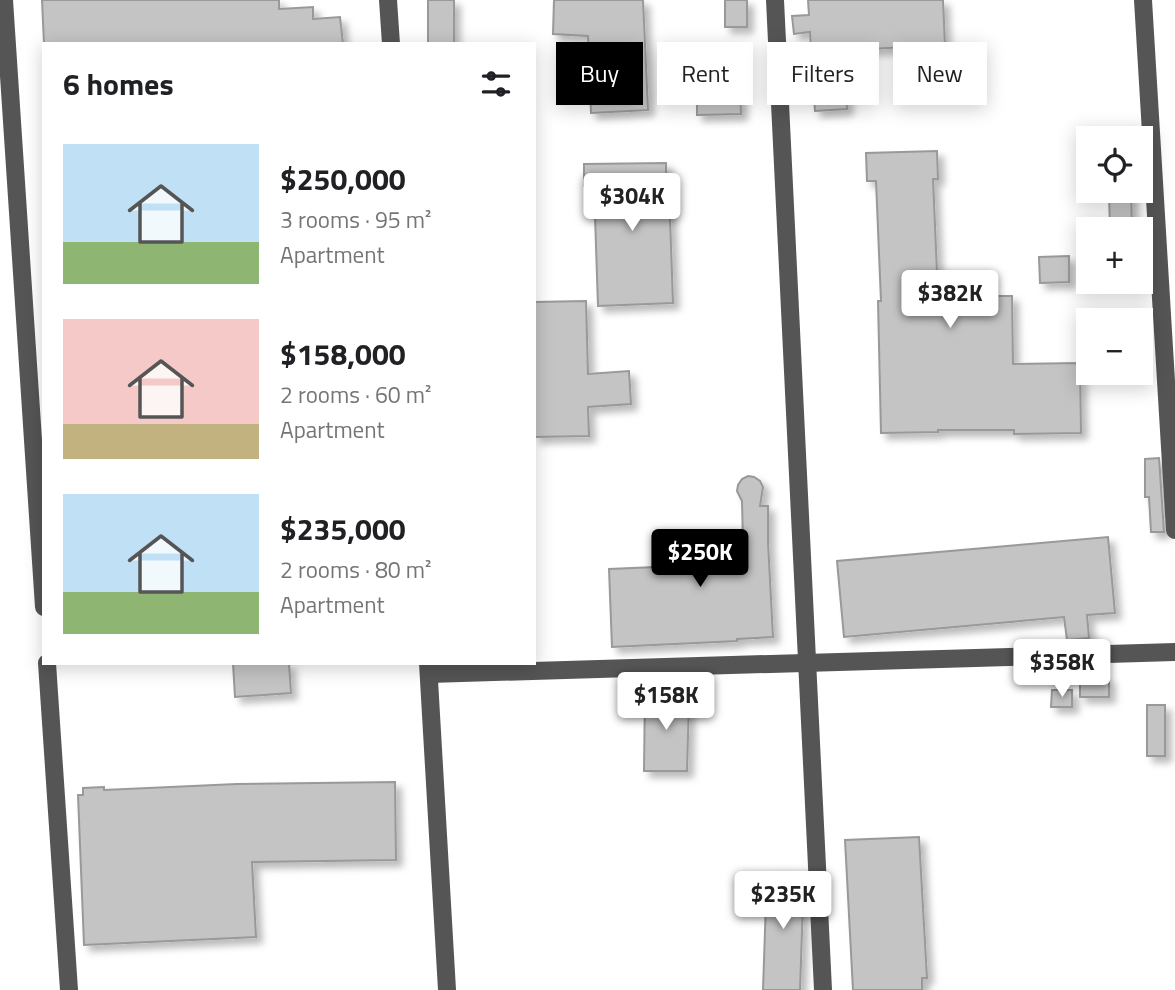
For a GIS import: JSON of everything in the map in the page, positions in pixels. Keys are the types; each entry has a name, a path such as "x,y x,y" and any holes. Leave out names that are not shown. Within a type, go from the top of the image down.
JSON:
{"street":[{"path":"4,0 42,577"},
{"path":"388,0 391,42"},
{"path":"775,0 823,990"},
{"path":"1143,0 1175,530"},
{"path":"447,990 428,669 807,663 1175,652"},
{"path":"47,665 69,990"}],"building":[{"path":"42,0 279,0 279,9 313,7 313,19 340,17 343,42 44,42"},
{"path":"428,0 454,0 454,42 428,42"},
{"path":"554,0 643,0 648,110 591,113 591,105 643,105 643,42 588,42 588,36 553,34"},
{"path":"725,0 747,0 747,27 725,27"},
{"path":"808,0 943,0 945,42 893,42 893,48 879,48 879,42 810,42 810,32 794,34 792,16 809,15"},
{"path":"697,105 741,105 741,114 697,115"},
{"path":"815,105 847,105 847,109 815,111"},
{"path":"937,151 938,179 933,179 938,296 1012,296 1013,364 1076,363 1076,385 1080,385 1081,433 1014,434 1014,430 938,430 881,433 878,301 881,301 876,181 867,181 866,153"},
{"path":"666,163 673,303 598,306 594,186 584,186 584,164"},
{"path":"1109,203 1131,203 1132,217 1110,217"},
{"path":"1069,256 1069,282 1040,283 1039,257"},
{"path":"586,301 588,374 629,371 631,404 588,407 589,436 536,437 536,302"},
{"path":"1159,458 1164,532 1151,532 1149,497 1145,497 1145,459"},
{"path":"748,476 760,481 763,487 760,506 768,506 773,637 612,647 609,569 680,566 679,546 743,543 742,501 737,491 742,479"},
{"path":"1108,537 1115,613 1087,615 1089,638 1067,640 1064,617 844,637 837,561"},
{"path":"233,665 289,665 291,693 235,697"},
{"path":"1080,678 1109,678 1109,697 1080,697"},
{"path":"674,690 674,701 689,701 687,771 644,771 645,691"},
{"path":"1052,690 1072,690 1072,707 1051,707"},
{"path":"1147,705 1165,705 1165,756 1147,756"},
{"path":"395,782 396,860 252,862 256,937 84,945 78,795 83,795 83,788 104,787 104,790 237,784"},
{"path":"919,837 927,978 922,978 922,990 853,990 845,840"},
{"path":"767,872 804,873 800,990 763,990"}]}
